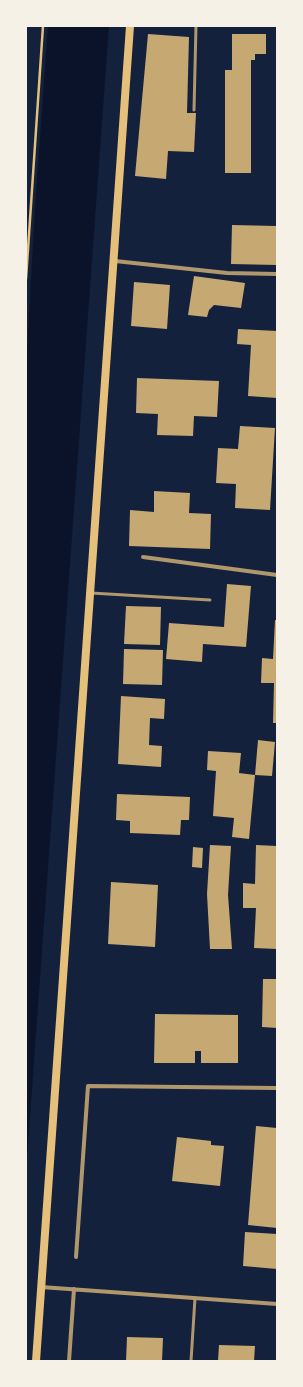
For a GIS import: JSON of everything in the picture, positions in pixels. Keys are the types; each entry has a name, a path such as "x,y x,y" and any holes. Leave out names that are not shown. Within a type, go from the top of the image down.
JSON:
{"main road":[{"path":"36,1361 115,261 130,26"}],"street":[{"path":"115,261 227,273 277,274"},
{"path":"143,556 277,575"},
{"path":"76,1257 88,1086 277,1088"},
{"path":"41,1287 277,1304"},
{"path":"69,1361 74,1289"}],"lane":[{"path":"194,110 196,26"},
{"path":"90,593 210,600"},
{"path":"191,1361 195,1298"}],"path":[{"path":"26,279 43,26"}],"water":[{"path":"48,26 109,26 26,1172 26,369 35,207"}],"building":[{"path":"148,34 189,37 187,113 196,113 194,152 168,151 166,179 135,176"},
{"path":"232,34 266,34 266,54 255,54 255,60 251,60 251,173 225,173 225,70 232,70"},
{"path":"232,225 277,226 277,265 231,264"},
{"path":"194,276 245,283 241,308 214,305 209,310 207,317 188,315"},
{"path":"134,282 170,285 167,329 131,326"},
{"path":"238,329 277,331 277,398 248,396 251,345 237,344"},
{"path":"137,378 219,381 217,417 194,416 193,436 157,435 158,414 136,413"},
{"path":"240,426 275,428 270,510 235,508 236,484 216,483 218,448 238,449"},
{"path":"154,491 190,493 189,513 211,514 210,549 129,546 130,510 154,512"},
{"path":"227,584 251,586 246,647 203,644 202,662 166,659 169,623 224,627"},
{"path":"126,606 161,607 160,645 124,644"},
{"path":"275,620 277,620 277,723 273,723 274,683 261,683 262,658 273,659"},
{"path":"124,649 163,650 162,685 123,684"},
{"path":"121,696 165,699 164,719 150,718 149,745 162,746 161,767 118,764"},
{"path":"258,740 275,742 272,776 255,775"},
{"path":"208,751 241,753 239,773 255,775 249,839 232,837 234,818 213,816 216,771 207,770"},
{"path":"117,794 190,797 189,820 181,820 180,835 130,833 130,821 116,820"},
{"path":"210,845 231,846 228,895 232,949 210,949 207,894"},
{"path":"256,845 277,846 277,949 254,948 256,908 243,908 243,883 255,884"},
{"path":"193,847 203,848 202,868 192,867"},
{"path":"111,882 158,885 155,947 108,944"},
{"path":"263,979 277,979 277,1028 262,1027"},
{"path":"155,1014 238,1015 238,1063 201,1063 201,1051 195,1051 195,1063 154,1063"},
{"path":"256,1126 277,1128 277,1228 248,1225"},
{"path":"177,1137 211,1141 211,1145 224,1146 220,1186 172,1181"},
{"path":"245,1232 277,1234 277,1269 243,1266"},
{"path":"127,1337 163,1338 162,1361 126,1361"},
{"path":"219,1345 255,1346 254,1361 218,1361"}]}
